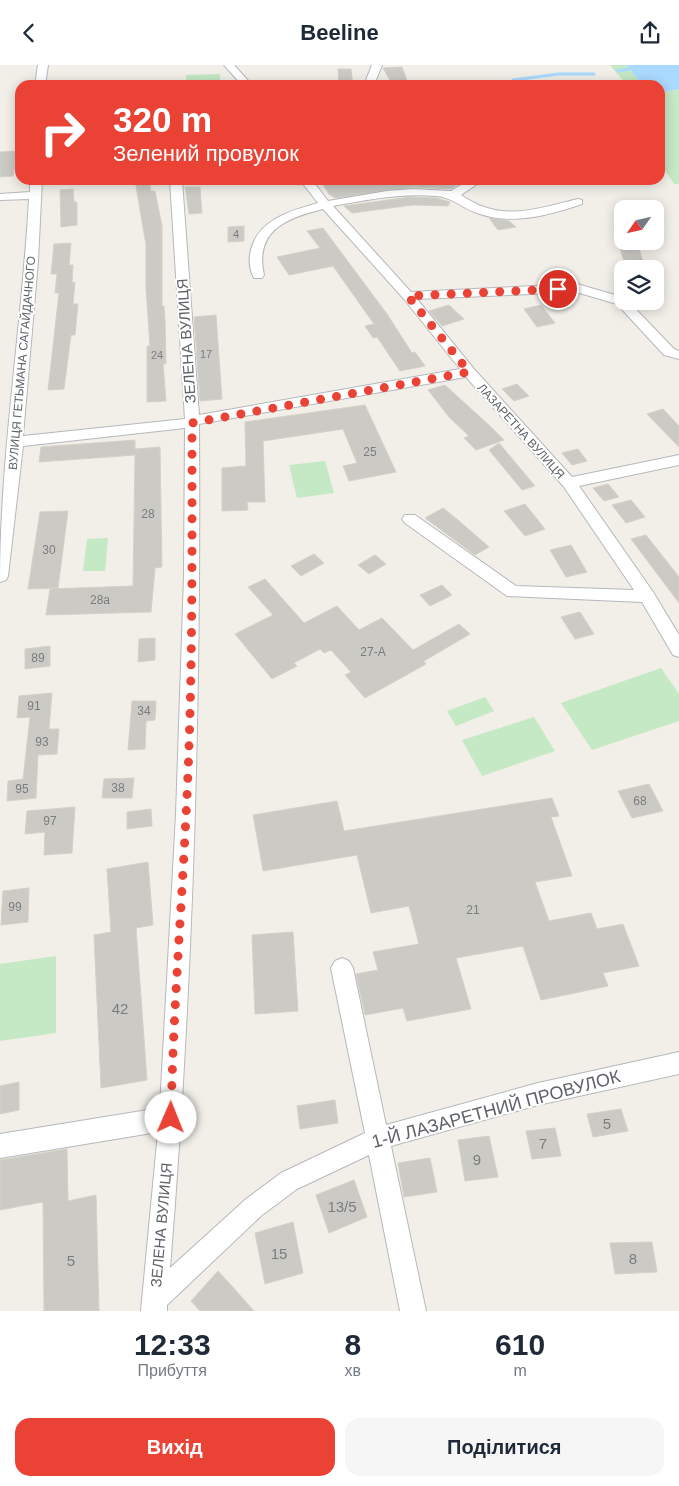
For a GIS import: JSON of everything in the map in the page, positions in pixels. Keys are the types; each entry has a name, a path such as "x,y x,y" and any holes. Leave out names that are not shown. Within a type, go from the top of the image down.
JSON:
{"street":[{"path":"41,80 43,65"},
{"path":"229,65 242,80"},
{"path":"371,80 377,65"},
{"name":"ВУЛИЦЯ ГЕТЬМАНА САГАЙДАЧНОГО","path":"0,576 12,483 14,442 32,261 36,185"},
{"name":"ЗЕЛЕНА ВУЛИЦЯ","path":"154,1305 171,1118 172,1064 186,814 192,576 192,423 176,185"},
{"name":"ЛАЗАРЕТНА ВУЛИЦЯ","path":"310,185 408,296 469,372 569,483 647,595 679,650"},
{"path":"453,195 469,185"},
{"path":"258,275 255,265 258,244 271,226 324,203 394,194 439,191 453,195 473,209 494,214 523,215 552,210 578,202"},
{"path":"0,197 35,195"},
{"path":"408,296 577,288 614,298"},
{"path":"631,310 669,352 679,355"},
{"path":"14,442 192,423 469,372"},
{"path":"569,483 679,460"},
{"path":"410,519 513,592 647,595"},
{"path":"342,968 379,1138 413,1311"},
{"name":"1-Й ЛАЗАРЕТНИЙ ПРОВУЛОК","path":"154,1305 254,1207 288,1181 379,1138 538,1094 679,1063"},
{"path":"0,1145 171,1118"}],"green space":[{"path":"610,65 626,65 639,80 623,80"},
{"path":"220,74 220,80 186,80 186,75"},
{"path":"679,89 679,184 674,184 665,170 665,92"},
{"path":"325,461 334,493 297,498 289,465"},
{"path":"108,538 105,571 83,571 87,539"},
{"path":"661,668 679,694 679,721 592,750 561,703"},
{"path":"485,697 494,711 456,726 447,711"},
{"path":"534,717 555,751 482,776 462,740"},
{"path":"56,956 56,1033 0,1041 0,964"}],"water":[{"path":"626,65 679,65 679,89 665,92 665,80 639,80"}],"building":[{"path":"402,67 407,80 390,80 383,68"},
{"path":"338,69 351,69 352,80 339,80"},
{"path":"15,151 13,176 0,177 0,152"},
{"path":"136,185 150,185 151,191 155,191 162,226 162,306 164,306 166,364 163,364 166,401 147,402 147,346 150,346 146,289 146,245"},
{"path":"323,185 457,185 451,189 413,187 335,198 329,194"},
{"path":"185,187 200,187 202,213 189,214"},
{"path":"73,189 74,202 77,202 77,225 61,227 60,190"},
{"path":"410,197 436,198 450,202 448,206 413,205 352,213 344,206"},
{"path":"489,218 509,221 516,227 498,230"},
{"path":"244,226 244,241 228,242 228,227"},
{"path":"323,228 387,314 412,353 415,352 425,366 400,371 377,337 373,338 365,326 374,324 333,266 289,275 277,257 320,248 307,231"},
{"path":"71,243 69,265 73,265 72,283 75,282 73,304 78,304 75,335 71,335 64,389 48,390 59,293 55,293 57,274 51,274 54,244"},
{"path":"621,250 639,250 642,260 623,260"},
{"path":"449,305 464,319 442,326 429,311"},
{"path":"541,305 555,323 537,327 524,309"},
{"path":"216,315 222,399 200,401 194,317"},
{"path":"517,384 529,396 514,401 502,389"},
{"path":"445,385 504,440 476,450 464,438 469,436 449,417 428,390"},
{"path":"365,405 396,472 349,481 343,466 357,463 343,429 263,441 265,502 247,502 248,510 222,511 222,468 246,466 245,422"},
{"path":"663,409 679,426 679,447 647,414"},
{"path":"135,440 135,449 160,447 162,567 155,568 151,612 46,615 50,589 133,586 135,455 39,462 41,447"},
{"path":"499,443 535,486 522,490 489,450"},
{"path":"578,449 587,461 572,465 562,453"},
{"path":"608,484 619,497 604,501 593,488"},
{"path":"631,500 645,517 626,523 612,505"},
{"path":"525,504 545,529 525,536 504,511"},
{"path":"443,508 489,547 475,555 425,518"},
{"path":"68,511 58,588 28,589 40,512"},
{"path":"646,535 679,577 679,603 631,539"},
{"path":"571,545 587,572 566,577 550,550"},
{"path":"314,554 324,563 301,576 291,566"},
{"path":"375,555 386,564 369,574 358,565"},
{"path":"265,579 304,623 337,606 359,630 382,618 413,650 459,624 470,634 424,661 426,664 365,698 345,675 351,672 331,650 324,653 320,649 294,663 297,666 272,679 235,634 273,615 248,587"},
{"path":"442,585 452,595 430,606 420,595"},
{"path":"580,612 594,634 575,639 561,617"},
{"path":"155,638 155,660 138,662 139,639"},
{"path":"50,646 50,666 25,669 25,649"},
{"path":"52,693 49,729 59,729 57,754 38,755 36,798 7,801 8,781 23,779 30,717 17,718 19,696"},
{"path":"132,701 156,701 155,720 146,721 145,749 128,750"},
{"path":"134,778 132,798 102,798 104,779"},
{"path":"649,784 663,811 632,818 618,791"},
{"path":"552,798 559,816 551,817 572,876 535,882 549,921 591,913 597,929 623,924 639,966 603,973 608,986 541,1000 523,946 456,958 471,1009 407,1021 403,1008 365,1015 356,974 378,970 373,952 419,944 409,906 371,913 357,855 263,871 253,815 337,801 344,831"},
{"path":"75,807 72,853 44,855 45,832 25,834 27,811"},
{"path":"151,809 152,826 127,829 127,812"},
{"path":"148,862 153,925 136,928 147,1080 101,1088 94,935 111,932 107,869"},
{"path":"29,888 28,922 1,925 3,891"},
{"path":"293,932 298,1011 255,1014 252,935"},
{"path":"19,1082 19,1110 0,1114 0,1086"},
{"path":"335,1100 338,1123 300,1129 297,1106"},
{"path":"621,1109 628,1131 593,1137 587,1114"},
{"path":"555,1128 561,1156 532,1159 526,1131"},
{"path":"489,1136 498,1177 465,1181 458,1140"},
{"path":"67,1149 68,1201 96,1195 99,1311 44,1311 43,1202 0,1210 0,1160"},
{"path":"430,1158 437,1192 404,1197 398,1163"},
{"path":"354,1180 367,1217 329,1233 316,1195"},
{"path":"293,1222 303,1273 265,1284 255,1233"},
{"path":"652,1242 657,1272 615,1274 610,1243"},
{"path":"218,1271 254,1311 200,1311 191,1301"}],"waterway":[{"path":"618,71 629,69"},
{"path":"513,80 559,74 594,74"}],"route":[{"path":"171,1118 172,1064 186,814 192,576 192,423 206,418 469,372 408,296 558,289"}]}
